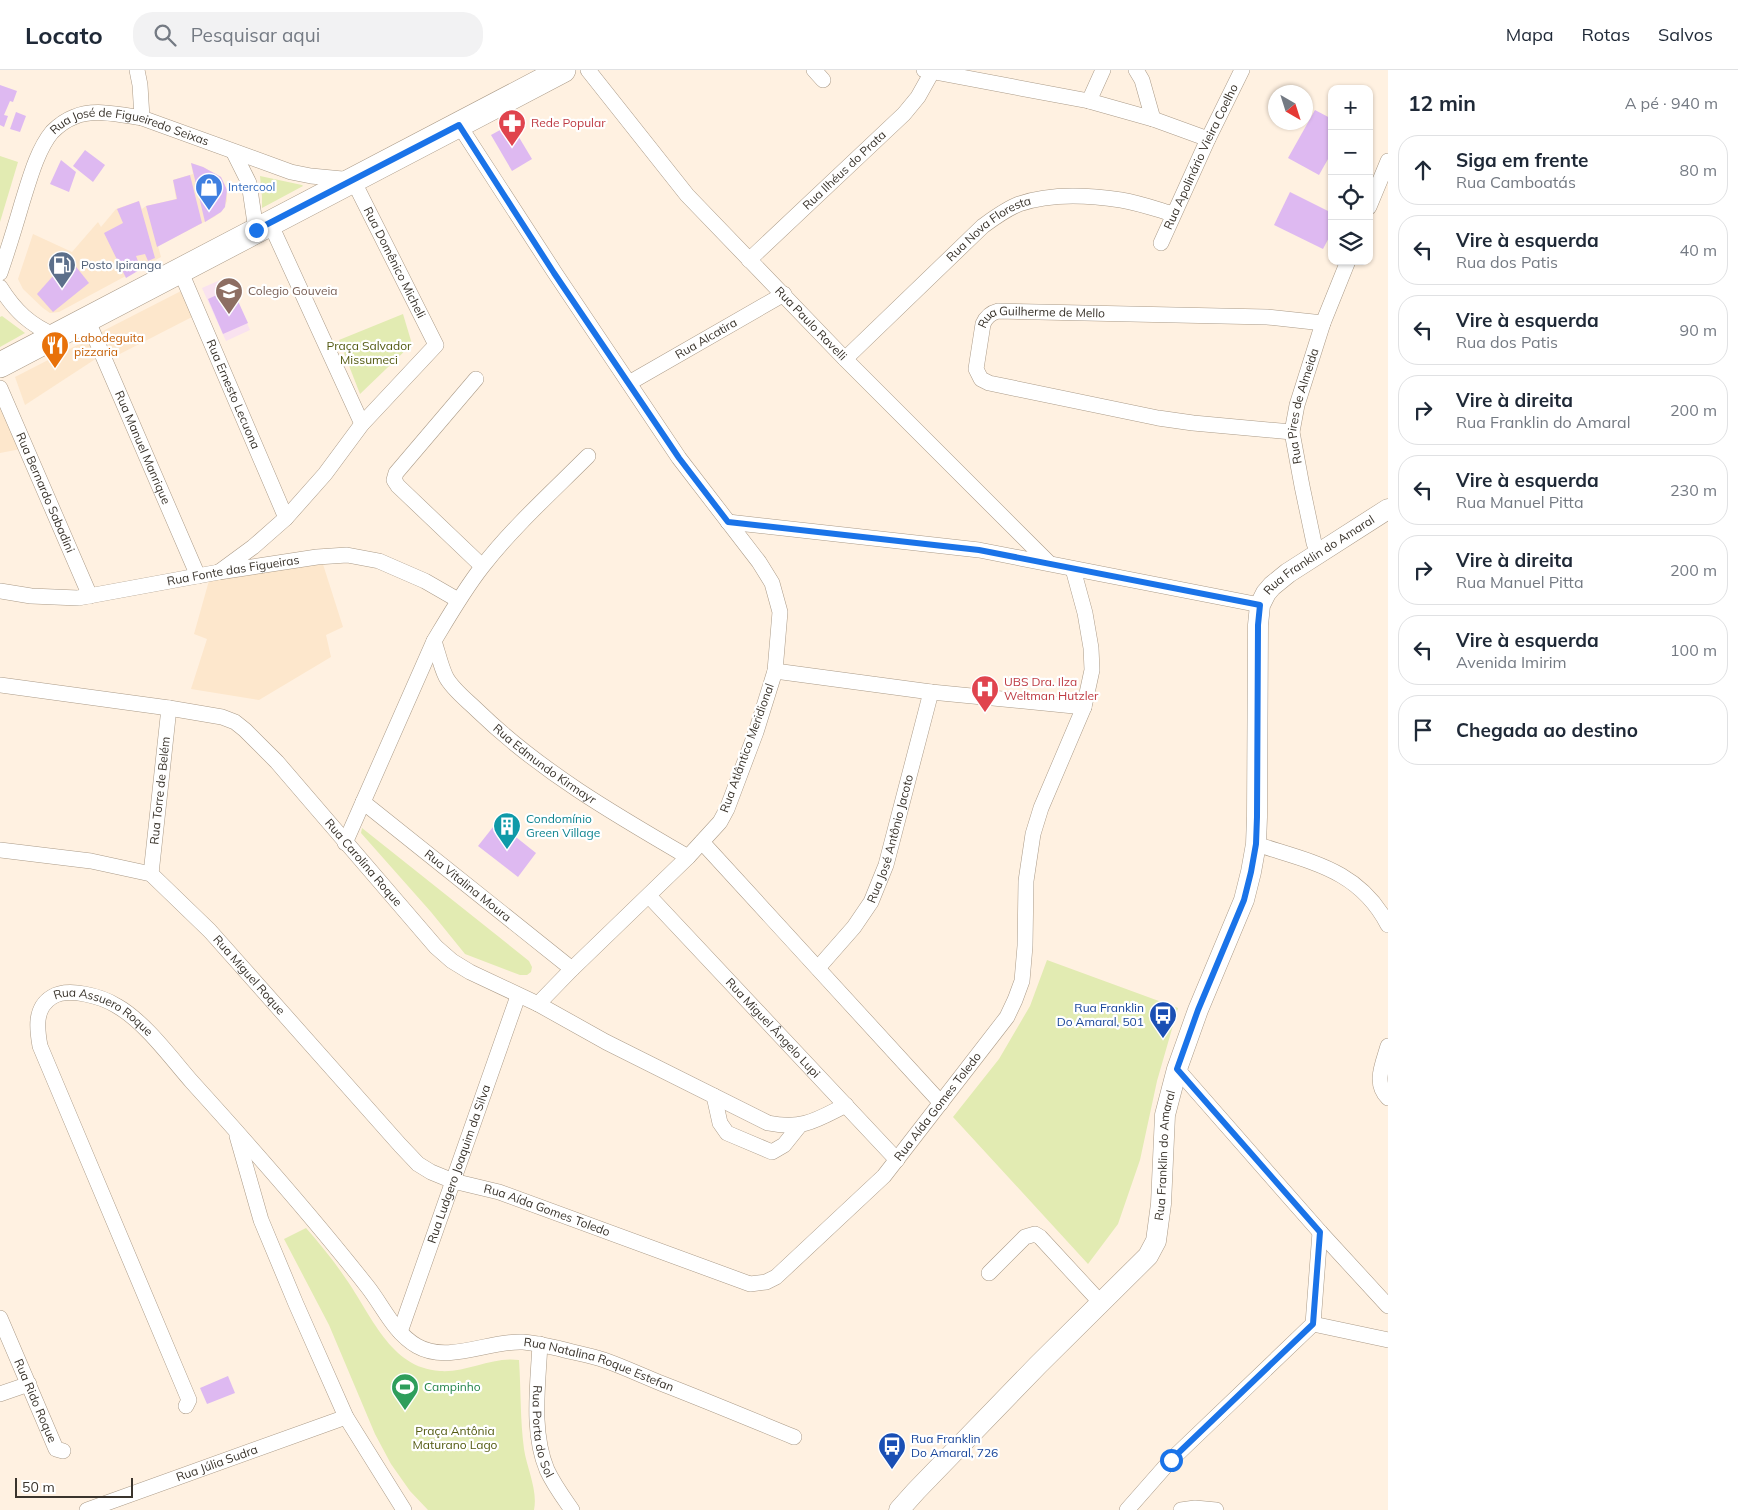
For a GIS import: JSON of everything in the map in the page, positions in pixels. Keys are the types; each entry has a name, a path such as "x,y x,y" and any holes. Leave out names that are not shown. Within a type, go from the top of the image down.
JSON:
{"main road":[{"path":"0,365 564,70"}],"street":[{"path":"137,70 142,118"},
{"name":"Rua Paulo Ravelli","path":"588,70 686,195 845,359 1049,563"},
{"path":"1089,101 1102,70"},
{"path":"1136,70 1142,80 1153,120"},
{"name":"Rua Apolinário Vieira Coelho","path":"1161,243 1208,139 1242,70"},
{"path":"928,71 1089,101 1208,139"},
{"name":"Rua Ilhéus do Prata","path":"749,260 904,114 918,97 928,71"},
{"name":"Rua José de Figueiredo Seixas","path":"0,273 34,167 52,132 75,116 87,113 142,118 234,153 291,172 353,180"},
{"name":"Rua Atlântico Meridional","path":"459,125 554,273 679,458 759,562 772,583 780,612 775,671 756,732 720,822 688,857 572,968 538,1004"},
{"path":"219,572 253,547 286,518 325,474 362,424 263,227 250,183 234,153"},
{"path":"1373,197 1388,161"},
{"name":"Rua Domênico Micheli","path":"353,180 436,345 362,424"},
{"name":"Rua Nova Floresta","path":"845,359 983,226 1001,213 1019,204 1048,197 1084,197 1122,200 1173,214"},
{"name":"Rua Pires de Almeida","path":"1318,554 1314,543 1292,432 1297,405 1323,323 1346,265"},
{"name":"Rua Ernesto Lecuona","path":"180,270 286,518"},
{"path":"0,287 13,308 44,330 56,336"},
{"name":"Rua Alcatira","path":"629,383 784,294"},
{"name":"Rua Guilherme de Mello","path":"1292,432 1158,418 990,383 982,379 976,368 983,324 992,312 998,311 1258,317 1323,323"},
{"name":"Rua Manuel Manrique","path":"87,320 198,576"},
{"path":"476,379 396,473 394,480 482,566"},
{"name":"Rua Bernardo Sabadini","path":"0,388 90,596"},
{"path":"345,843 434,641 458,600 482,566 516,527 588,456"},
{"name":"Rua Franklin do Amaral","path":"899,1510 1031,1372 1148,1256 1156,1241 1161,1204 1165,1115 1177,1069 1198,1010 1244,900 1256,844 1258,625 1260,605 1272,586 1288,573 1388,510"},
{"path":"728,522 979,550 1260,605"},
{"name":"Rua Fonte das Figueiras","path":"0,591 56,598 78,598 219,572 317,557 347,556 379,561 425,581 458,600"},
{"name":"Rua Aída Gomes Toledo","path":"453,1181 499,1192 750,1284 759,1284 776,1277 884,1176 1007,1017 1016,1000 1022,980 1025,946 1026,881 1033,834 1041,808 1084,707 1092,670 1091,648 1085,613 1073,569"},
{"name":"Rua Edmundo Kirmayr","path":"434,641 447,678 458,692 489,722 527,754 573,787 688,857"},
{"path":"775,671 931,692 1084,707"},
{"name":"Rua Carolina Roque","path":"0,685 169,708 222,717 234,722 245,730 277,762 436,947 470,972 538,1004 606,1042 768,1122 786,1126 800,1125 846,1105"},
{"name":"Rua José Antônio Jacoto","path":"818,968 854,927 871,902 886,865 931,692"},
{"name":"Rua Torre de Belém","path":"150,874 169,708"},
{"name":"Rua Vitalina Moura","path":"363,802 572,968"},
{"path":"702,842 941,1103"},
{"path":"1256,844 1330,868 1351,880 1369,895 1388,925"},
{"path":"0,850 91,861 150,874"},
{"name":"Rua Miguel Roque","path":"150,874 210,931 400,1145 424,1168 453,1181"},
{"name":"Rua Miguel Ângelo Lupi","path":"649,896 897,1160"},
{"name":"Rua Assuero Roque","path":"186,1406 188,1400 40,1046 37,1028 38,1014 43,1005 52,997 71,992 93,996 116,1005 137,1021 235,1129 369,1288 400,1332"},
{"name":"Rua Ludgero Joaquim da Silva","path":"400,1332 518,996"},
{"path":"1388,1046 1379,1077 1380,1085 1388,1098"},
{"path":"1177,1069 1320,1232 1388,1306"},
{"name":"Rua Carolina Roque","path":"714,1096 720,1123 727,1133 772,1152 784,1145 800,1125"},
{"path":"235,1129 262,1220 296,1304 346,1417 404,1510"},
{"path":"1127,1510 1171,1460 1313,1324 1320,1232"},
{"path":"989,1272 1025,1237 1035,1234 1040,1237 1101,1303"},
{"name":"Rua Rido Roque","path":"0,1318 56,1449 63,1451"},
{"path":"1313,1324 1388,1340"},
{"name":"Rua Natalina Roque Estefan","path":"400,1332 418,1346 434,1351 455,1352 521,1342 540,1344 601,1359 794,1437"},
{"name":"Rua Porta do Sol","path":"540,1344 538,1424 540,1449 547,1470 572,1510"},
{"path":"0,1394 29,1384"},
{"name":"Rua Júlia Sudra","path":"87,1510 346,1417"},
{"path":"1182,1510 1195,1508 1216,1510"}],"shaded area":[{"path":"191,163 221,177 227,190 227,201 221,212 214,217 158,246 161,257 59,312 50,313 23,289 18,279 33,234 72,252 98,222 101,227 116,209 139,201 142,209 146,206 176,199 173,180 193,174"},
{"name":"Colegio Gouveia","path":"227,277 250,330 226,341 202,288"},
{"path":"181,291 192,317 112,358 99,333"},
{"path":"89,339 97,358 25,405 15,377"},
{"path":"0,402 21,449 0,453"},
{"path":"321,558 343,627 326,635 331,657 259,700 191,689 207,639 194,634 210,577"}],"green space":[{"path":"0,156 18,162 0,222"},
{"path":"260,176 302,185 303,186 262,208"},
{"name":"Praça Salvador Missumeci","path":"403,314 412,344 360,394 339,340"},
{"path":"2,316 25,333 0,347 0,317"},
{"path":"362,828 529,961 532,967 531,972 527,975 520,975 465,954 431,912 361,833"},
{"path":"1047,960 1178,1008 1157,1081 1140,1160 1118,1224 1088,1264 953,1117 999,1059 1030,1006"},
{"name":"Praça Antônia Maturano Lago","path":"306,1228 341,1272 384,1337 395,1350 408,1360 423,1368 450,1371 499,1360 519,1360 523,1438 525,1457 535,1495 534,1510 428,1510 410,1491 391,1464 375,1434 329,1325 284,1239"}],"building":[{"path":"0,85 17,91 13,102 10,101 4,115 8,116 4,127 0,125"},
{"path":"1315,110 1328,117 1328,159 1319,175 1288,158 1304,130 1313,130 1313,114"},
{"path":"16,112 26,116 20,132 10,129"},
{"name":"Rede Popular","path":"511,124 532,159 512,171 491,135"},
{"path":"85,150 105,165 93,182 73,166"},
{"path":"61,160 76,172 69,192 50,184"},
{"path":"191,163 221,177 227,190 225,207 221,212 205,222"},
{"path":"190,175 202,223 157,247 146,206 177,199 173,180"},
{"path":"1290,192 1328,211 1328,240 1323,249 1274,225"},
{"path":"139,201 155,258 148,261 145,254 136,256 141,269 126,278 104,233 123,223 117,209"},
{"name":"Posto Ipiranga","path":"69,258 89,283 53,312 37,294"},
{"name":"Colegio Gouveia","path":"232,288 248,323 223,334 208,299"},
{"name":"Condomínio Green Village","path":"497,822 536,853 518,877 478,846"},
{"path":"228,1376 235,1393 207,1404 200,1388"}],"place":[{"name":"Rede Popular","path":"512,147"},
{"name":"Intercool","path":"209,211"},
{"name":"Posto Ipiranga","path":"62,289"},
{"name":"Colegio Gouveia","path":"229,315"},
{"name":"Labodeguita pizzaria","path":"55,369"},
{"name":"UBS Dra. Ilza Weltman Hutzler","path":"985,713"},
{"name":"Condomínio Green Village","path":"507,850"},
{"name":"Rua Franklin Do Amaral, 501","path":"1163,1039"},
{"name":"Campinho","path":"405,1411"},
{"name":"Rua Franklin Do Amaral, 726","path":"892,1470"}],"route":[{"path":"256,230 459,125 554,273 679,458 728,522 979,550 1260,605 1258,625 1257,817 1256,844 1251,872 1244,900 1198,1010 1177,1069 1320,1232 1313,1324 1171,1460"}]}
